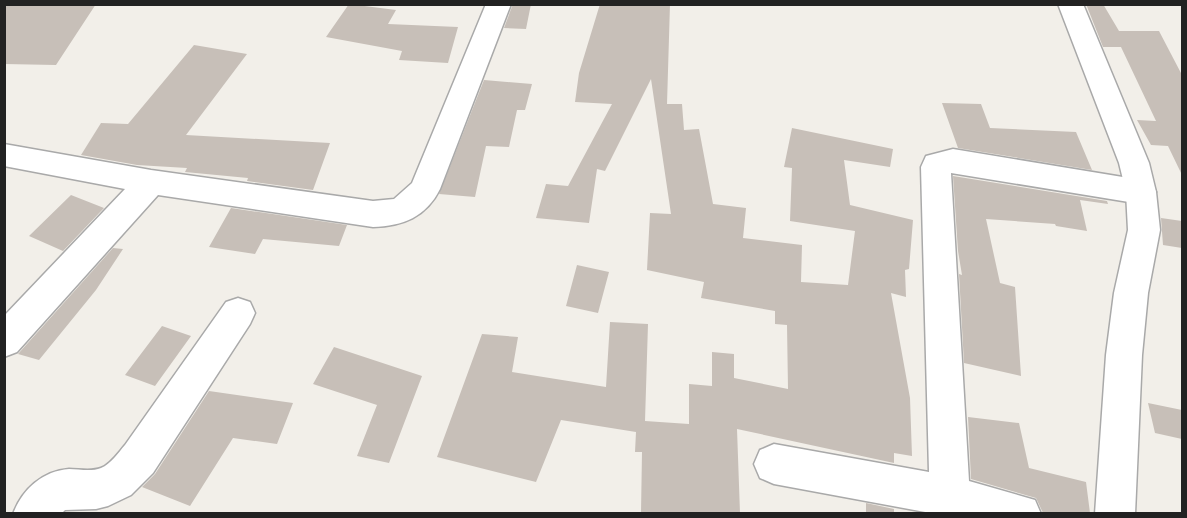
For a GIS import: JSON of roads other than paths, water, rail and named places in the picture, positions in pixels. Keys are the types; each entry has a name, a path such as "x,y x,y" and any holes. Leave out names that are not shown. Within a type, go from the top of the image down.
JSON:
{"street":[{"path":"4,155 151,182 373,214 397,212 413,206 425,189 499,4"},
{"path":"1070,4 1134,163 1141,192 1144,231 1131,293 1124,355 1115,513"},
{"path":"950,496 937,164 953,161 1141,192"},
{"path":"4,341 151,182"},
{"path":"33,513 51,495 61,490 95,489 109,486 122,478 139,459 238,313"},
{"path":"774,464 950,496 1021,513"}]}
